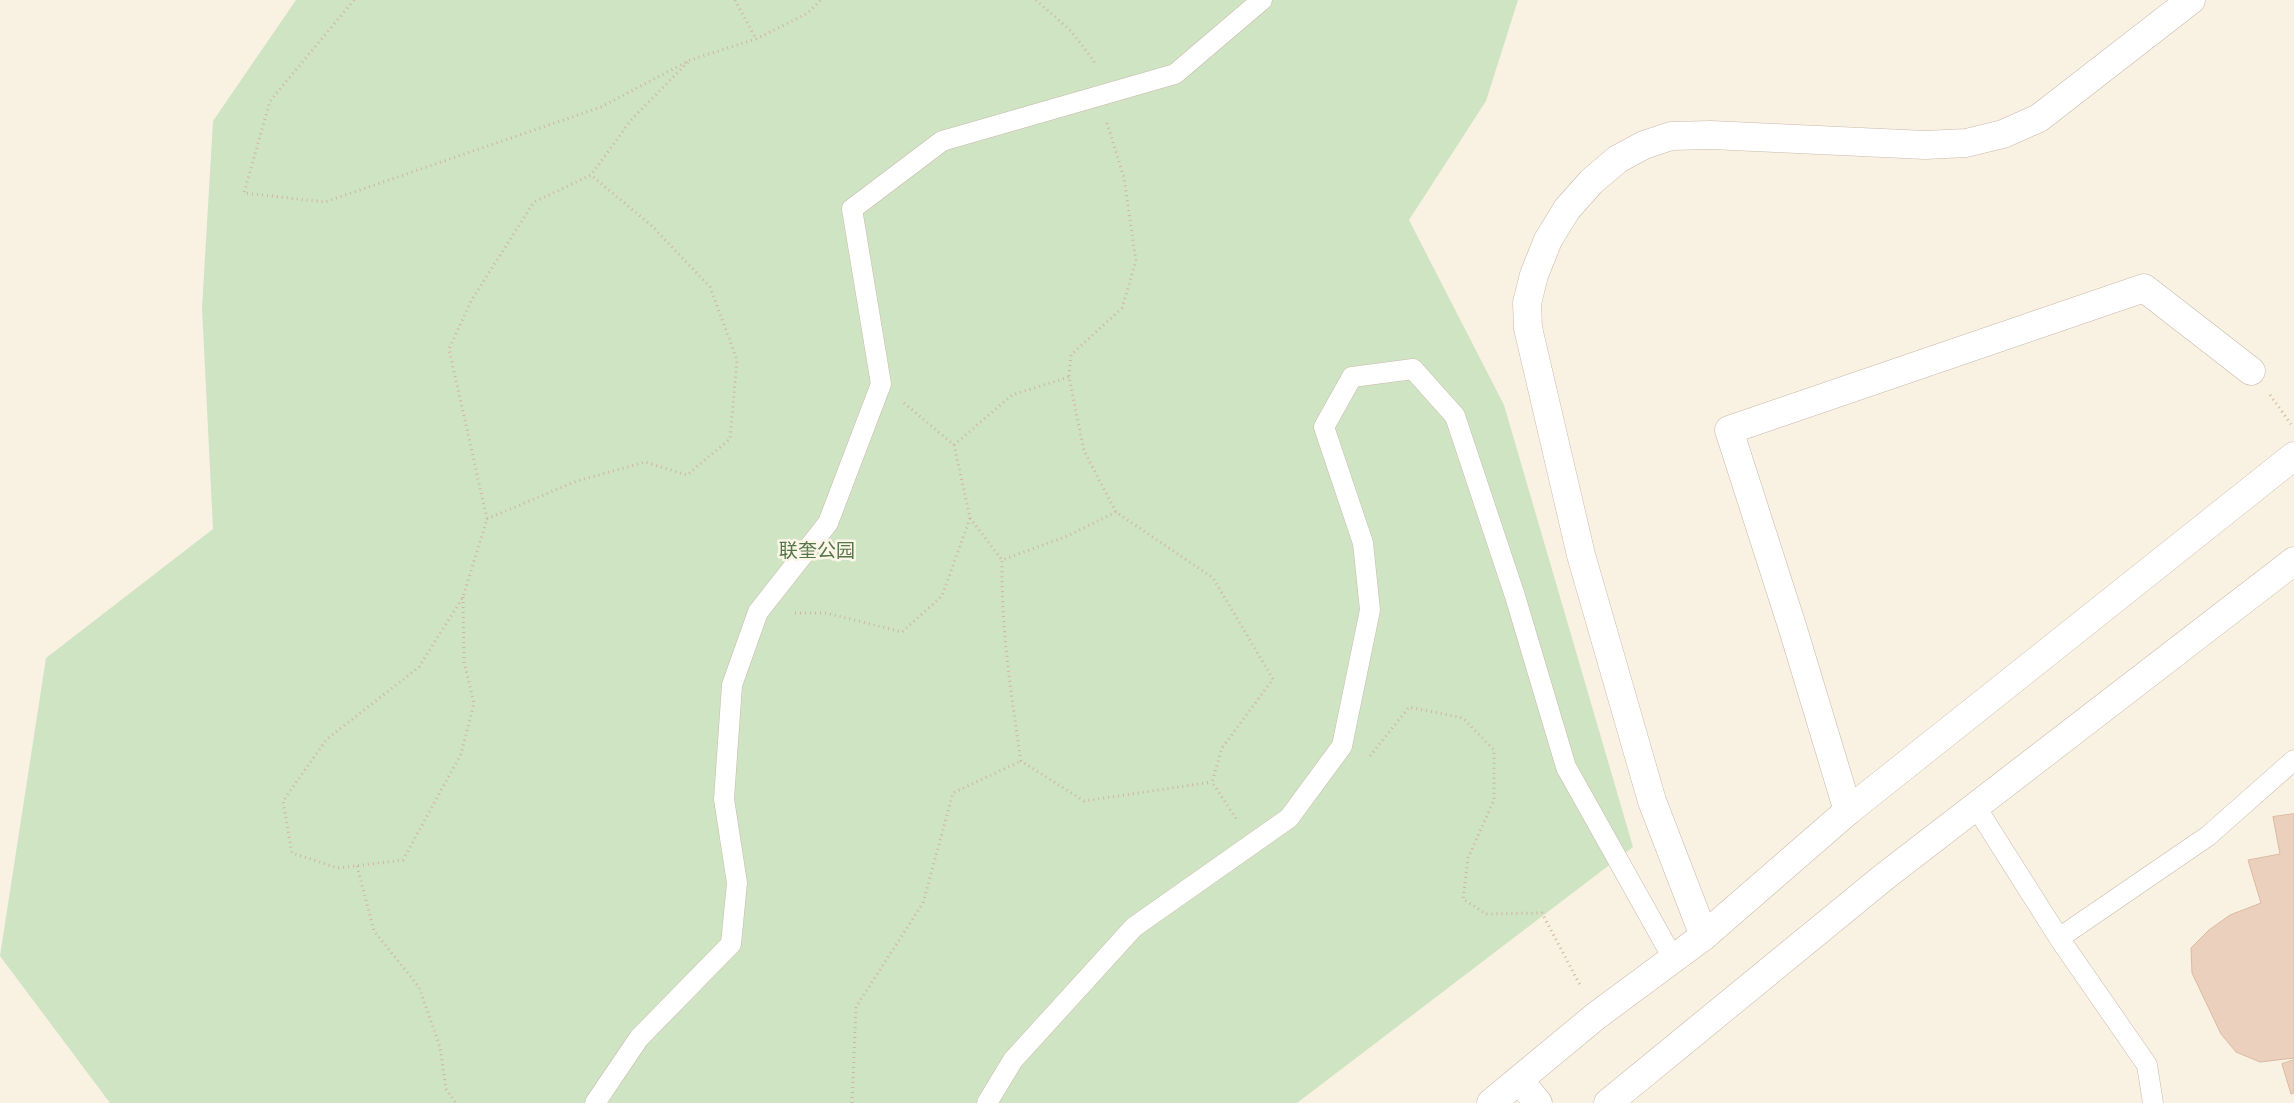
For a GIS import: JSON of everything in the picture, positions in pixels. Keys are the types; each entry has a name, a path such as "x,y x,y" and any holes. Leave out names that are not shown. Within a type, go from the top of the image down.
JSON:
{"street":[{"path":"1704,936 1647,782 1581,556 1528,328 1527,303 1534,274 1548,240 1567,209 1592,181 1618,159 1644,145 1671,136 1711,135 1925,146 1966,143 2003,134 2039,118 2191,0"},
{"path":"1848,811 1793,629 1729,430 2144,288 2251,371"},
{"path":"1491,1103 1520,1081 1596,1016 1704,936 1848,811 2294,456"},
{"path":"1608,1103 1884,877 2294,561"},
{"path":"1520,1081 1538,1103"}],"lane":[{"path":"595,1103 639,1038 731,944 737,883 724,799 732,685 758,612 828,523 882,384 852,209 942,141 1175,74 1262,0"},
{"path":"987,1103 1013,1060 1134,926 1289,818 1342,746 1370,610 1363,543 1324,427 1352,378 1414,369 1455,416 1515,596 1566,767 1674,960"},
{"path":"2059,938 2208,836 2294,760"},
{"path":"1976,807 2059,938 2147,1065 2153,1103"}],"path":[{"path":"354,0 270,101 244,193 325,202 601,107 690,60 756,40 808,13 821,0"},
{"path":"735,0 756,40"},
{"path":"1036,0 1071,31 1094,61 1098,96 1124,178 1136,261 1122,308 1071,355 1069,377 1084,451 1116,512 1213,578 1273,678 1222,748 1212,782 1252,844"},
{"path":"463,597 464,662 474,703 461,754 403,860 338,868 292,853 283,801 327,739 419,667 463,597 487,519 449,349 471,301 534,202 591,174 631,120 690,60"},
{"path":"487,519 574,482 645,462 687,475 730,439 736,360 710,287 652,226 591,174"},
{"path":"2251,371 2294,428"},
{"path":"954,445 1012,395 1069,377"},
{"path":"882,384 954,445 970,518 1002,560 1001,605 1007,669 1021,761 1084,801 1212,782"},
{"path":"1002,560 1065,537 1116,512"},
{"path":"758,612 826,613 902,632 942,596 970,518"},
{"path":"1364,763 1409,707 1463,718 1494,750 1494,800 1468,858 1463,899 1486,914 1542,913 1596,1016"},
{"path":"852,1103 856,1007 922,903 953,793 1021,761"},
{"path":"357,866 374,931 419,987 440,1047 446,1089 456,1103"}],"green space":[{"name":"联奎公园","path":"296,0 1518,0 1486,101 1409,220 1504,405 1633,847 1297,1103 110,1103 0,956 46,658 213,529 202,308 213,121"}],"building":[{"path":"2294,814 2294,1058 2260,1062 2236,1052 2221,1034 2192,973 2191,948 2209,930 2230,915 2261,903 2248,860 2280,854 2273,817"},
{"path":"2294,1060 2294,1093 2291,1094 2282,1064"}]}
